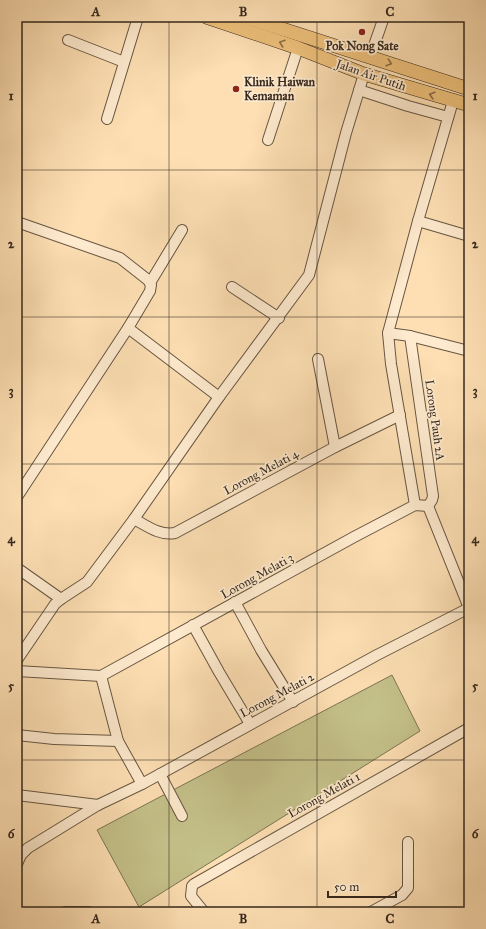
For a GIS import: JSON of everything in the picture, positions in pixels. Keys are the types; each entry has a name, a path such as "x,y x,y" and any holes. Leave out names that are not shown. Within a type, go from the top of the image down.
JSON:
{"main road":[{"name":"Jalan Air Putih","path":"206,17 298,48 364,74 469,106"},
{"name":"Jalan Air Putih","path":"245,17 467,89"}],"street":[{"path":"107,119 138,17"},
{"path":"370,57 384,17"},
{"path":"68,40 124,62"},
{"path":"268,140 298,48"},
{"path":"17,660 55,604 87,582 134,519 219,397 305,282 312,268 364,74"},
{"path":"359,90 448,117"},
{"path":"453,101 418,221 388,333 391,364 415,505 428,506 469,608"},
{"path":"418,221 469,236"},
{"path":"17,222 120,258 150,283"},
{"path":"17,498 128,328 150,292 150,283 182,230"},
{"path":"232,287 278,318"},
{"path":"128,328 219,397"},
{"path":"388,333 410,336 469,352"},
{"name":"Lorong Pauh 2A","path":"410,336 433,496 428,506"},
{"path":"318,359 335,447"},
{"name":"Lorong Melati 4","path":"134,519 161,533 175,533 335,447 400,415"},
{"name":"Lorong Melati 3","path":"101,676 415,505"},
{"path":"17,568 61,599"},
{"path":"235,602 261,650 293,702"},
{"name":"Lorong Melati 2","path":"17,864 21,855 28,848 98,805 142,784 250,724 469,608"},
{"path":"193,625 250,724"},
{"path":"17,671 101,676 118,741 142,784"},
{"name":"Lorong Melati 1","path":"204,912 191,896 192,886 194,884 469,728"},
{"path":"17,736 54,740 118,741"},
{"path":"160,774 182,816"},
{"path":"17,795 98,805"},
{"path":"371,912 402,895 408,888 408,842"},
{"path":"65,912 89,912"}],"shaded area":[{"path":"392,675 420,731 139,907 97,830"}],"place":[{"name":"Pok Nong Sate","path":"362,32"},
{"name":"Klinik Haiwan Kemaman","path":"236,89"}]}
